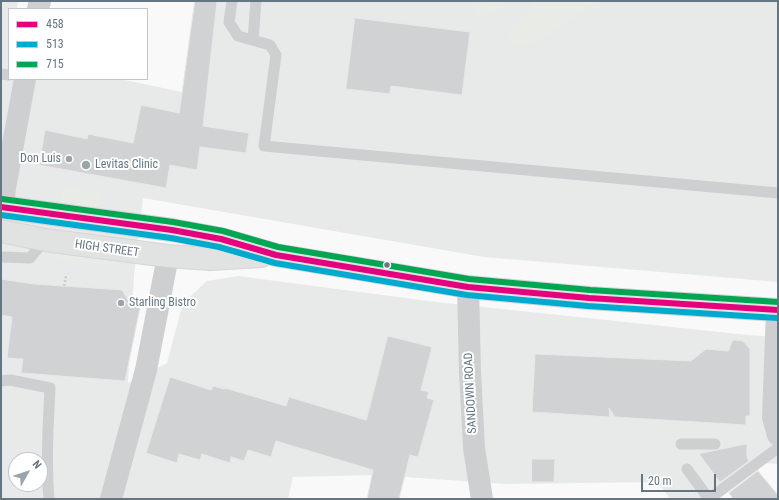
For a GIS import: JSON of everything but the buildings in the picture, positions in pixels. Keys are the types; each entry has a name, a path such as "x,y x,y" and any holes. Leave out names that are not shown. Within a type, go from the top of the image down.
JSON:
{"main road":[{"path":"2,197 221,239 276,255 468,287 589,298 778,310"},
{"path":"168,256 172,230"},
{"name":"HIGH STREET","path":"1,231 45,240 210,260 276,255"}],"street":[{"path":"2,197 25,80"},
{"path":"110,499 146,370 168,256"},
{"name":"SANDOWN ROAD","path":"468,287 474,448 482,499"},
{"path":"776,423 778,310"}],"lane":[{"path":"232,1 229,22 238,36 270,45 276,55 264,146 778,193"},
{"path":"253,40 256,1"},
{"path":"1,257 30,258 45,240"},
{"path":"1,381 10,380 50,388 47,443 47,477 49,499"},
{"path":"681,444 715,444"},
{"path":"687,469 709,499 778,448"}],"path":[{"path":"64,286 66,276"}],"shaded area":[{"path":"1,1 18,1 17,8 8,8 8,80 125,80 182,92 195,1 778,1 778,282 484,257 143,198 134,275 128,383 167,363 183,303 207,281 238,276 436,302 778,337 778,464 765,463 718,499 670,499 658,482 506,484 375,475 293,477 288,499 1,499"},
{"path":"484,1 506,1 499,8 477,21 474,8"},
{"path":"534,1 599,1 538,41 515,46 507,34 524,17"},
{"path":"63,186 101,194 100,205 97,208 59,204"},
{"path":"1,246 26,249 29,251 26,253 1,250"},
{"path":"51,255 106,259 107,263 103,265 54,257"}],"transit line":[{"name":"715","path":"2,199 173,222 223,231 278,247 469,279 590,290 778,302"},
{"name":"458","path":"1,207 172,230 221,239 276,255 468,287 589,298 778,310"},
{"name":"513","path":"1,215 171,238 219,247 275,263 467,295 588,306 777,318"}],"place":[{"name":"Don Luis","path":"69,159"},
{"name":"Levitas Clinic","path":"86,165"},
{"name":"Starling Bistro","path":"121,303"}]}
